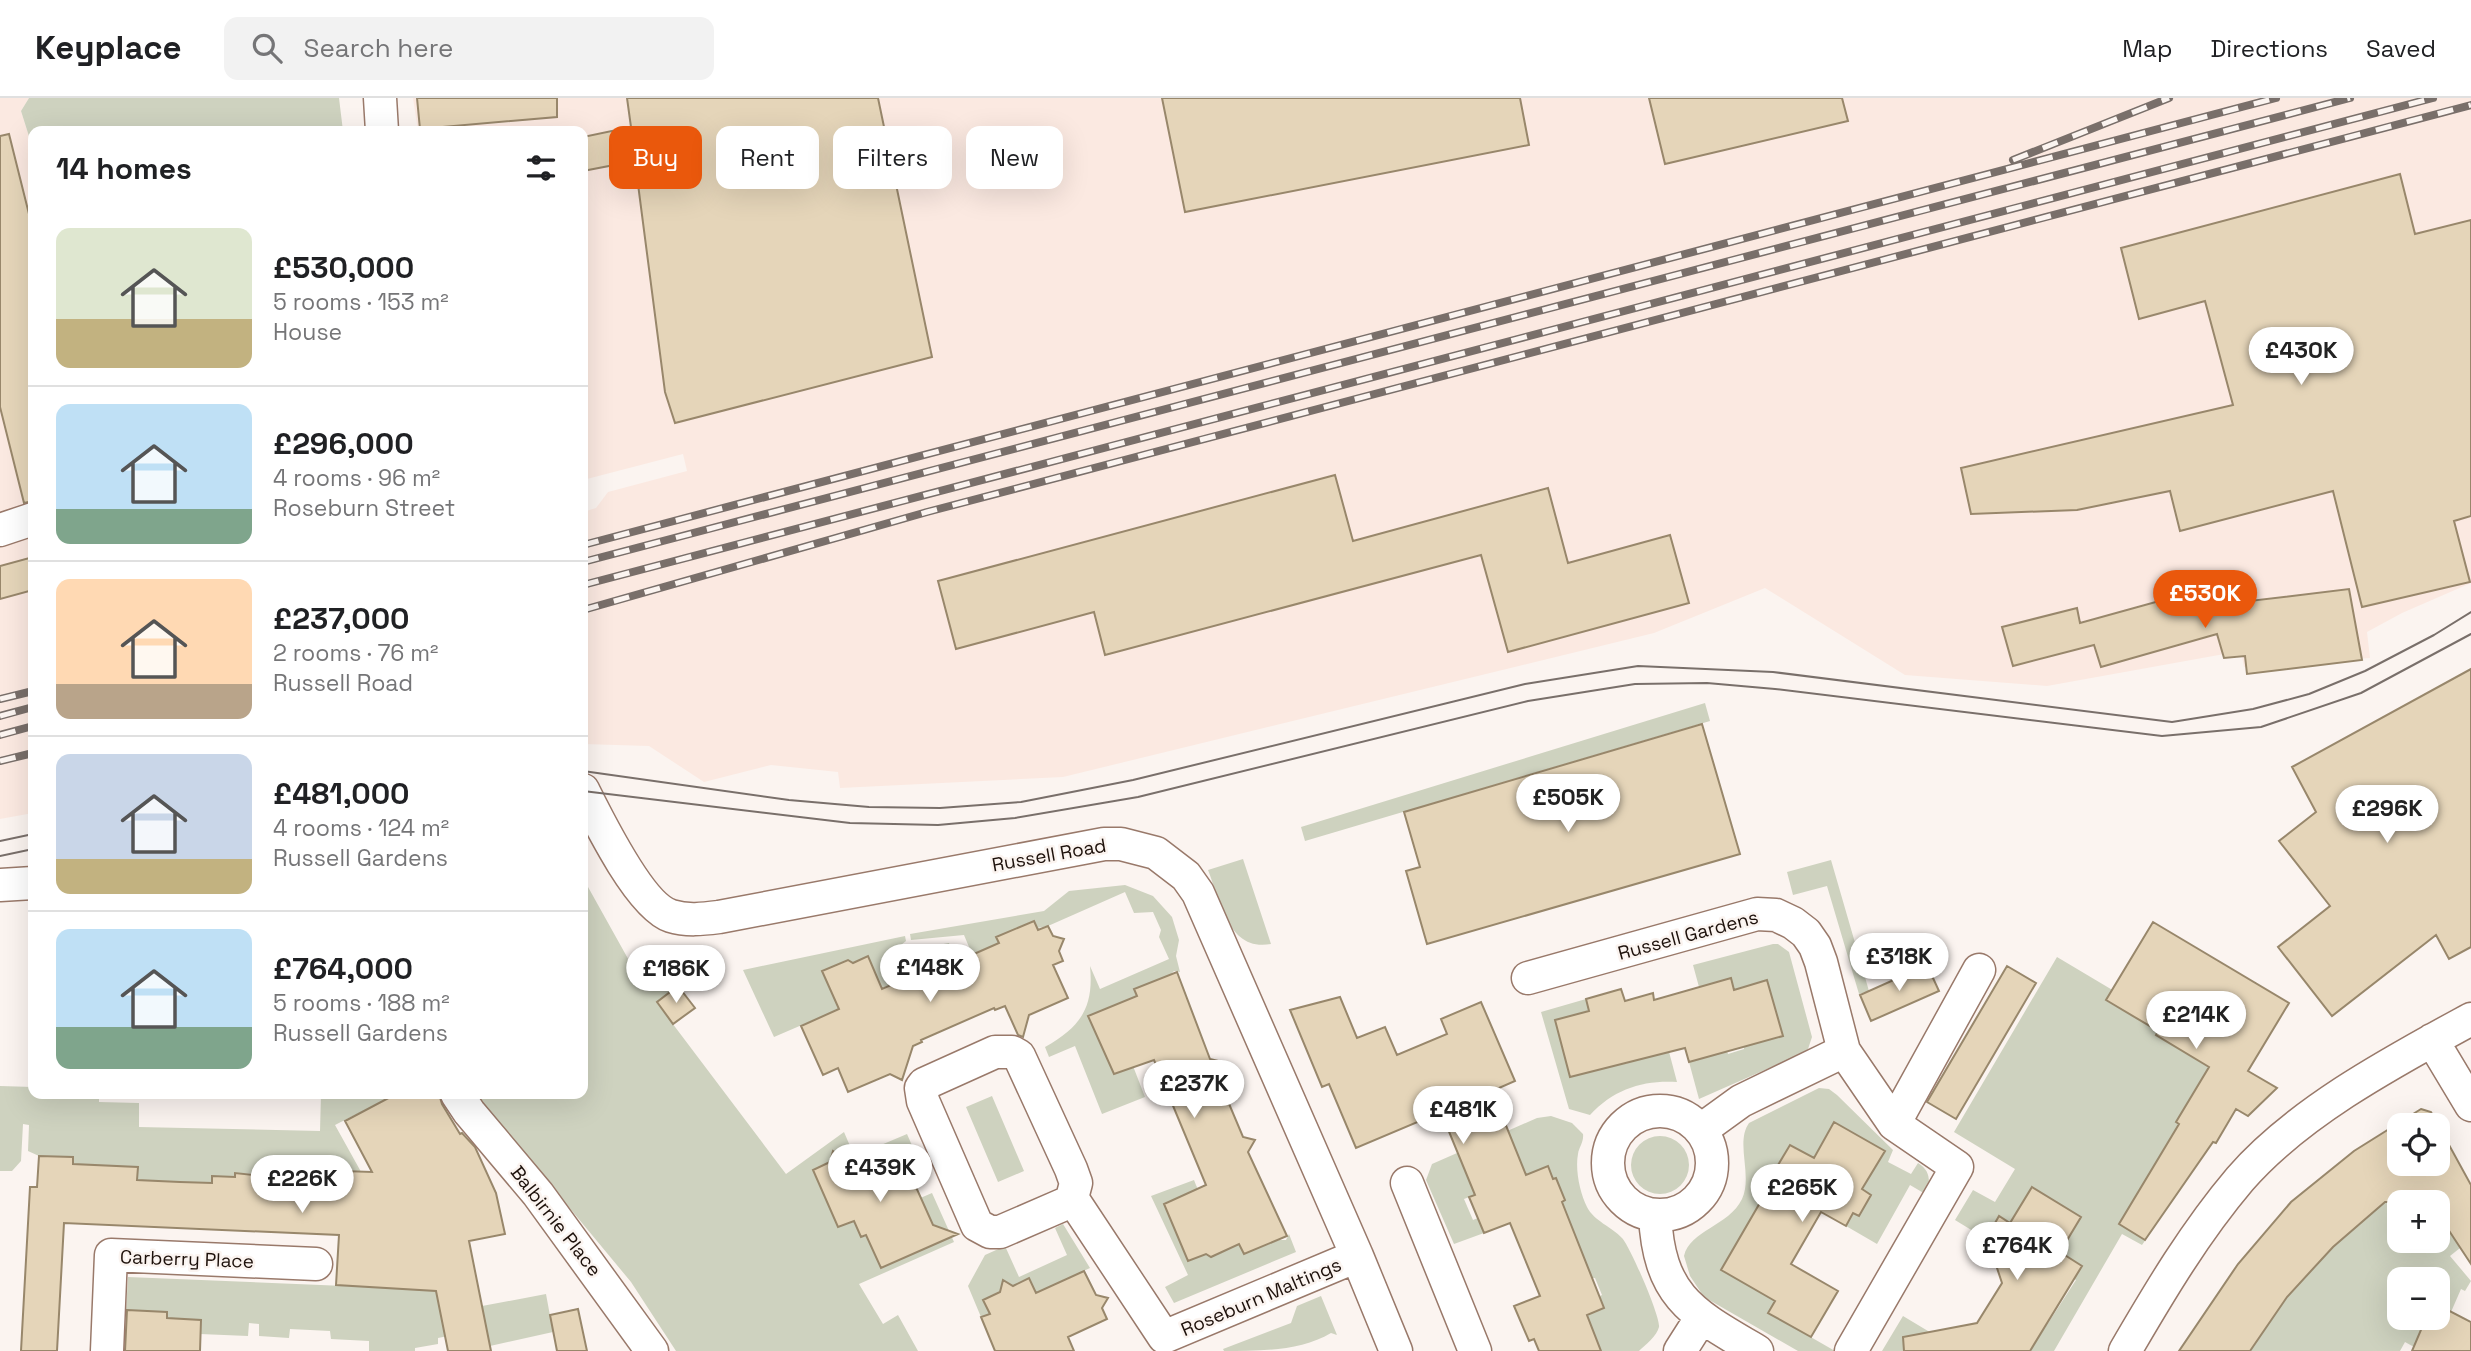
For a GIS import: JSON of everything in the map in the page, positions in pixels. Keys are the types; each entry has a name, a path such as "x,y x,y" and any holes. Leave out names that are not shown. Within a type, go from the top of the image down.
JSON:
{"street":[{"path":"380,98 383,126"},
{"path":"0,530 28,521"},
{"name":"Russell Road","path":"588,799 638,889 659,910 685,919 733,914 1104,844 1121,844 1156,853 1186,876 1198,893 1396,1351"},
{"path":"0,885 28,883"},
{"name":"Russell Gardens","path":"1528,978 1756,914 1776,915 1806,933 1815,946 1844,1051 1894,1124 1958,1167 1852,1351"},
{"path":"1894,1124 1979,970"},
{"path":"2125,1351 2191,1242 2241,1178 2265,1154 2364,1079 2471,1019"},
{"path":"2432,1040 2471,1105"},
{"path":"1701,1130 1741,1101 1844,1051"},
{"name":"Roseburn Maltings","path":"1072,1198 1067,1203 1000,1232 982,1230 977,1225 923,1101 921,1088 924,1084 995,1052 1012,1052 1019,1056 1071,1168 1076,1183 1072,1198 1166,1344 1357,1256"},
{"name":"Balbirnie Place","path":"460,1099 538,1194 652,1351"},
{"path":"1660,1111 1682,1116 1701,1130 1710,1149 1712,1169 1706,1188 1693,1204 1675,1213 1655,1215 1637,1210 1622,1199 1612,1183 1609,1156 1615,1138 1631,1120 1645,1113 1660,1111"},
{"path":"1407,1183 1475,1351"},
{"path":"1655,1215 1656,1237 1662,1264 1679,1297 1702,1318 1757,1351"},
{"name":"Carberry Place","path":"107,1351 111,1255 316,1264"},
{"path":"1680,1351 1702,1318"}],"shaded area":[{"path":"0,98 29,98 21,111 28,133 28,814 0,819"},
{"path":"413,98 2471,98 2471,583 2402,613 2367,632 2370,658 2244,667 2241,651 2047,686 1905,675 1765,588 1654,633 1063,777 840,788 838,772 771,765 704,782 649,746 588,744 588,510 596,508 608,492 687,471 683,454 588,479 588,126 417,126"}],"green space":[{"path":"29,98 339,98 342,126 28,126 28,133 21,111"},
{"path":"1705,703 1710,721 1305,841 1301,827"},
{"path":"1243,859 1271,944 1256,944 1235,932 1222,909 1208,870"},
{"path":"1831,860 1869,991 1859,994 1827,886 1793,895 1787,872"},
{"path":"1125,885 1153,896 1172,917 1179,940 1176,956 1180,972 1174,971 1134,989 1139,1001 1121,1007 1109,1007 1107,1013 1090,1020 1114,1073 1133,1066 1145,1097 1102,1114 1075,1046 1049,1057 1045,1047 1068,1032 1082,1014 1090,993 1090,966 1100,989 1169,959 1159,937 1161,930 1153,912 1134,913 1125,892 1048,926 1037,928 1033,921 997,937 999,943 972,954 964,935 911,940 910,934 1044,911 1069,891"},
{"path":"588,887 641,982 686,972 689,977 657,1003 786,1174 844,1132 853,1153 843,1157 838,1154 831,1158 830,1162 813,1170 838,1227 854,1221 861,1237 933,1226 918,1199 932,1193 954,1242 859,1284 883,1324 898,1315 918,1351 676,1351 631,1282 479,1099 588,1099"},
{"path":"905,936 906,941 881,961 884,970 910,950 949,943 954,957 946,961 945,966 916,979 912,976 892,989 890,985 882,988 868,956 852,963 848,960 822,971 839,1009 774,1037 743,970"},
{"path":"1778,944 1789,952 1812,1037 1808,1049 1699,1099 1689,1062 1727,1051 1728,1054 1783,1036 1767,981 1734,990 1731,978 1699,987 1693,965"},
{"path":"2057,957 2277,1088 2248,1116 2236,1109 2216,1143 2213,1142 2142,1245 2122,1234 2054,1351 2030,1351 2076,1280 2074,1279 2081,1266 2060,1252 2081,1217 2032,1188 2010,1223 1999,1217 1986,1239 1955,1220 1973,1190 1995,1202 2015,1169 1954,1132"},
{"path":"1586,999 1589,1011 1555,1021 1570,1076 1624,1061 1625,1064 1668,1048 1677,1082 1652,1083 1630,1088 1609,1099 1590,1115 1569,1109 1541,1012"},
{"path":"0,1086 28,1087 28,1099 99,1099 99,1102 139,1103 139,1127 320,1131 321,1099 386,1099 335,1125 369,1191 479,1156 497,1194 415,1211 482,1306 546,1294 553,1332 490,1346 453,1335 438,1338 438,1344 415,1348 415,1351 369,1351 369,1341 331,1339 330,1331 290,1329 289,1338 259,1336 259,1324 249,1323 248,1336 200,1334 201,1320 167,1318 167,1312 126,1310 128,1277 393,1288 357,1241 338,1241 339,1234 313,1170 312,1188 308,1181 302,1180 259,1186 259,1174 235,1173 234,1185 225,1184 226,1177 212,1176 212,1184 137,1181 138,1167 95,1165 72,1189 73,1157 39,1156 28,1151 29,1125 23,1124 21,1161 12,1171 0,1171"},
{"path":"1819,1088 1829,1089 1837,1095 1893,1150 1888,1162 1911,1174 1918,1163 1927,1173 1929,1185 1927,1195 1910,1185 1877,1244 1846,1226 1853,1213 1859,1216 1871,1195 1862,1189 1884,1151 1834,1122 1814,1158 1790,1145 1768,1179 1772,1182 1722,1270 1775,1301 1769,1313 1835,1351 1798,1351 1704,1297 1690,1276 1684,1256 1694,1240 1728,1216 1742,1199 1746,1180 1744,1140 1749,1123"},
{"path":"992,1096 1024,1171 998,1182 966,1107"},
{"path":"1551,1116 1572,1123 1583,1134 1577,1167 1584,1201 1594,1216 1622,1238 1650,1297 1659,1327 1639,1351 1601,1351 1587,1315 1604,1308 1600,1296 1602,1295 1595,1278 1592,1278 1562,1202 1565,1200 1556,1179 1553,1179 1547,1167 1526,1175 1459,1156 1475,1195 1464,1199 1473,1220 1478,1218 1484,1233 1454,1244 1426,1180 1432,1164 1537,1118"},
{"path":"907,1134 927,1180 915,1185 905,1162 908,1158 905,1150 898,1147 858,1165 855,1156"},
{"path":"1654,1136 1666,1136 1681,1144 1689,1159 1689,1171 1681,1186 1666,1194 1654,1194 1639,1186 1631,1171 1631,1159 1639,1144"},
{"path":"1194,1180 1204,1199 1233,1235 1244,1254 1279,1240 1286,1240 1289,1234 1296,1252 1174,1303 1165,1287 1188,1275 1151,1196"},
{"path":"2387,1201 2387,1253 2450,1253 2450,1233 2460,1248 2450,1256 2471,1281 2465,1291 2461,1289 2451,1312 2450,1267 2387,1267 2387,1330 2421,1330 2451,1345 2419,1337 2414,1347 2405,1342 2400,1351 2250,1351 2287,1297 2333,1247"},
{"path":"1063,1224 1090,1268 1036,1293 1029,1278 1013,1286 1008,1283 1001,1287 1000,1291 983,1300 990,1314 981,1317 968,1286 985,1255 1005,1246 1019,1277 1067,1255 1055,1228"},
{"path":"1321,1296 1337,1335 1331,1333 1307,1343 1280,1349 1224,1351 1223,1349 1291,1323 1297,1306"},
{"path":"1903,1316 1933,1334 1922,1351 1882,1351"}],"building":[{"path":"417,98 557,98 557,117 454,126 420,126"},
{"path":"627,98 878,98 884,126 833,126 833,189 897,189 932,357 675,423 665,392 639,189 702,189 702,126 631,126"},
{"path":"1162,98 1520,98 1529,145 1185,212"},
{"path":"1649,98 1842,98 1848,121 1665,164"},
{"path":"609,132 609,166 588,170 588,136"},
{"path":"9,134 28,210 28,502 24,503 0,407 0,136"},
{"path":"2400,174 2415,234 2471,220 2471,516 2454,521 2470,582 2362,607 2333,491 2180,531 2170,491 2077,510 1971,514 1961,468 2233,405 2205,301 2139,319 2121,248"},
{"path":"1335,475 1353,541 1548,488 1568,563 1670,535 1689,603 1508,652 1481,555 1105,655 1094,612 956,649 938,581"},
{"path":"28,558 28,591 0,599 0,566"},
{"path":"2349,589 2362,660 2247,674 2245,656 2224,658 2217,634 2101,667 2094,645 2013,666 2002,627 2077,608 2080,623 2199,590 2249,590 2250,601"},
{"path":"2471,669 2471,947 2449,959 2436,935 2332,1016 2278,947 2330,906 2279,841 2316,812 2292,767"},
{"path":"1702,724 1740,854 1427,944 1406,871 1420,867 1404,812"},
{"path":"1034,921 1038,930 1048,926 1053,936 1064,939 1059,951 1063,961 1053,965 1068,998 1029,1015 1023,1037 1018,1035 1005,1006 995,1010 994,1008 913,1046 902,1080 890,1074 848,1092 838,1068 823,1075 801,1026 839,1009 822,971 848,960 853,963 868,956 882,989 945,966 948,954 958,961 999,943 996,937"},
{"path":"2153,922 2289,1003 2248,1071 2277,1088 2248,1116 2236,1109 2216,1143 2213,1142 2145,1240 2119,1224 2179,1124 2176,1122 2209,1067 2156,1035 2158,1031 2106,1000"},
{"path":"1927,965 1939,991 1871,1021 1860,995"},
{"path":"2007,966 2036,983 1956,1119 1927,1102"},
{"path":"1177,972 1210,1059 1222,1062 1216,1073 1243,1137 1255,1140 1248,1152 1287,1236 1244,1254 1239,1244 1211,1257 1206,1254 1188,1261 1164,1204 1206,1185 1154,1060 1114,1074 1088,1016 1137,996 1134,989"},
{"path":"1731,978 1734,990 1767,980 1783,1036 1689,1062 1685,1048 1570,1077 1555,1020 1589,1011 1586,999 1621,989 1625,1001 1653,993 1654,1000"},
{"path":"678,986 695,1008 673,1024 657,1002"},
{"path":"1340,997 1357,1038 1385,1027 1397,1055 1447,1034 1441,1019 1481,1002 1515,1081 1492,1091 1526,1175 1548,1166 1553,1179 1556,1178 1565,1200 1562,1202 1604,1308 1587,1315 1601,1351 1539,1351 1534,1339 1529,1341 1514,1306 1540,1296 1510,1223 1484,1233 1469,1197 1475,1195 1441,1112 1356,1148 1329,1084 1322,1087 1290,1010"},
{"path":"387,1099 440,1099 460,1134 475,1147 496,1193 505,1234 469,1241 491,1351 448,1351 436,1291 336,1285 339,1235 64,1223 57,1351 21,1351 30,1187 37,1187 39,1156 73,1157 73,1164 138,1167 137,1180 212,1183 212,1176 235,1177 235,1173 313,1181 313,1170 372,1172 345,1121"},
{"path":"2421,1109 2432,1113 2415,1113"},
{"path":"1834,1122 1885,1151 1862,1189 1871,1195 1859,1216 1853,1213 1846,1226 1821,1212 1791,1264 1838,1291 1811,1337 1768,1313 1775,1301 1721,1270 1772,1182 1769,1180 1790,1145 1814,1158"},
{"path":"2387,1130 2387,1176 2450,1176 2450,1147 2471,1185 2471,1264 2450,1232 2450,1190 2387,1190 2387,1202 2333,1247 2287,1297 2250,1351 2179,1351 2238,1264 2291,1202 2354,1151"},
{"path":"898,1147 933,1225 958,1234 881,1268 866,1235 861,1237 854,1221 838,1227 813,1170 830,1162 833,1151 843,1157 853,1153 859,1164"},
{"path":"2032,1187 2081,1217 2060,1252 2082,1266 2030,1351 1904,1351 1903,1337 1977,1323 2002,1283 1994,1259 1984,1254 1992,1242 1986,1239 1999,1216 2010,1223"},
{"path":"1084,1271 1096,1295 1108,1298 1102,1308 1107,1319 1068,1337 1074,1351 995,1351 981,1317 990,1314 983,1300 1000,1292 1003,1280 1013,1286 1029,1278 1036,1293"},
{"path":"578,1309 587,1351 557,1351 550,1315"},
{"path":"127,1310 167,1312 167,1318 201,1320 200,1351 125,1351"},
{"path":"2450,1311 2471,1322 2471,1351 2412,1351 2421,1330 2450,1330"}],"tram line":[{"path":"588,772 789,800 869,807 940,808 1021,802 1133,780 1525,684 1638,666 1773,672 2172,722 2253,709 2309,694 2365,671 2434,635 2471,612"},
{"path":"588,792 850,823 938,825 1015,818 1138,797 1528,701 1635,684 1707,683 1775,689 2162,736 2261,727 2361,693 2471,634"},
{"path":"0,841 28,835"},
{"path":"0,856 28,850"}],"railway":[{"path":"2013,160 2169,98"},
{"path":"588,544 2276,98"},
{"path":"588,561 2350,98"},
{"path":"588,584 2433,98"},
{"path":"588,609 927,512 2471,105"},
{"path":"0,699 28,692"},
{"path":"0,716 28,708"},
{"path":"0,735 28,727"},
{"path":"0,761 28,754"}]}
